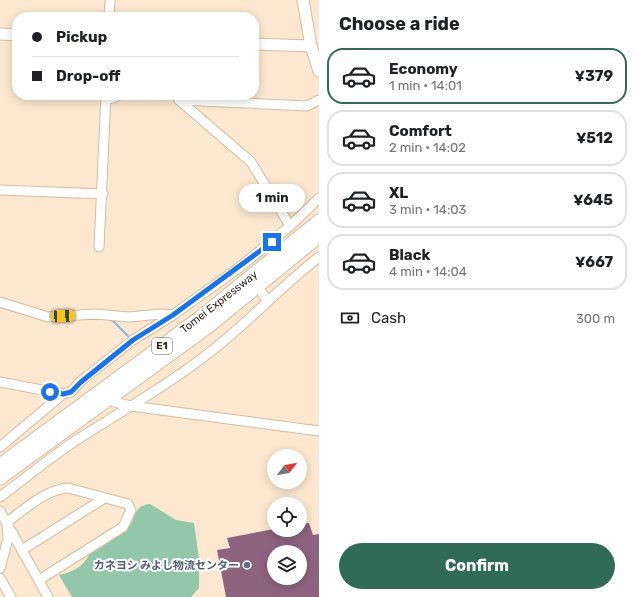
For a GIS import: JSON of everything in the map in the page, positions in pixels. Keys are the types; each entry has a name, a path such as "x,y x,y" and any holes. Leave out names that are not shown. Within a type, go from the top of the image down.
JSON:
{"highway":[{"name":"Tomei Expressway","path":"0,464 202,317 319,221"},
{"name":"Tomei Expressway","path":"0,478 209,326 319,236"}],"main road":[{"path":"303,0 315,47 319,71"},
{"path":"0,34 12,35"},
{"path":"259,44 315,47"}],"street":[{"path":"109,12 110,0"},
{"path":"99,247 103,194 106,100"},
{"path":"180,100 251,162 290,226"},
{"path":"210,100 307,106 319,100"},
{"path":"0,190 103,194"},
{"path":"0,448 71,394 81,382 133,340 242,269 319,198"},
{"path":"0,497 75,441 131,406 204,357 290,280 319,257"},
{"path":"262,293 268,301"},
{"path":"0,302 48,317 95,314 129,317 161,314 173,315"},
{"path":"0,382 71,394"},
{"path":"114,402 131,406 319,431"},
{"path":"7,522 46,495 60,488 68,488 103,499 128,504 131,507 123,527 39,580"},
{"path":"22,550 103,499"},
{"path":"0,511 48,597"},
{"path":"0,568 8,539 7,522"},
{"path":"0,578 10,597"}],"green space":[{"path":"150,504 176,520 194,523 199,559 199,588 191,597 72,597 59,575 72,571 80,566 89,555 126,530 140,508 144,505"}],"building":[{"name":"カネヨシ みよし物流センター","path":"307,523 309,523 313,535 319,534 319,597 226,597 217,550 230,548 227,538 267,530 267,537 307,537"}],"waterway":[{"path":"0,307 44,320"},
{"path":"83,319 98,319"},
{"path":"109,319 129,337"}],"place":[{"name":"カネヨシ みよし物流センター","path":"247,565"}],"route":[{"path":"50,392 63,394 71,392 81,382 133,340 173,315 272,242"}]}
